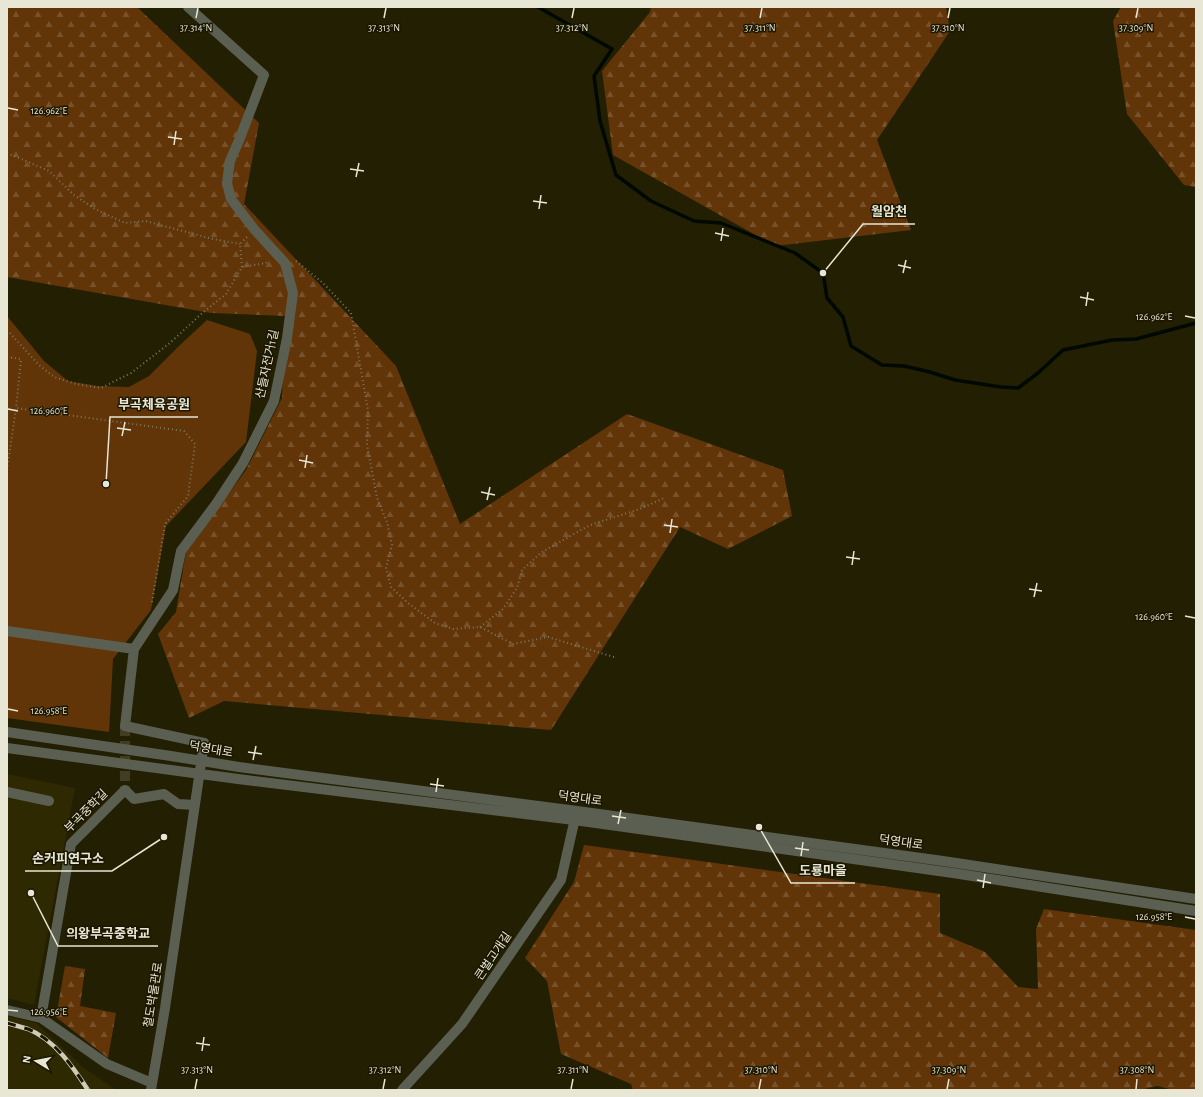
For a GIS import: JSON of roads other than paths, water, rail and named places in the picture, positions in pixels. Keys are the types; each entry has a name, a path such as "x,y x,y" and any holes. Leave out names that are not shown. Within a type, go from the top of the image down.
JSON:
{"street":[{"name":"산들자전거1길","path":"134,649 174,590 181,550 216,504 243,462 274,401 287,338 293,293 285,262 254,229 231,199 227,182 230,161 264,75 188,7"},
{"path":"7,631 134,649"},
{"name":"철도박물관로","path":"134,649 124,726 204,742 152,1086"},
{"name":"덕영대로","path":"7,732 239,768 575,816 1196,911"},
{"name":"덕영대로","path":"7,748 199,773 575,816 943,861 1196,899"},
{"name":"부곡중학길","path":"41,1018 71,844 125,790 134,799 164,794 178,804 195,805"},
{"path":"7,792 49,801"},
{"name":"큰벌고개길","path":"402,1090 462,1024 560,880 575,816"},
{"path":"7,1010 41,1018 107,1064 152,1086"}],"waterway":[{"path":"538,7 612,49 594,76 600,121 616,175 651,201 694,221 721,223 795,253 823,273 827,298 843,317 851,346 882,365 904,366 955,380 1018,388 1038,373 1063,350 1112,340 1136,339 1196,323"}],"tunnel":[{"path":"125,726 125,790"}],"railway":[{"path":"7,1023 28,1029 47,1040 70,1063 88,1090"}],"place":[{"name":"월암천","path":"823,273"},
{"name":"부곡체육공원","path":"106,484"},
{"name":"도룡마을","path":"759,827"},
{"name":"손커피연구소","path":"164,837"},
{"name":"의왕부곡중학교","path":"31,893"}]}
